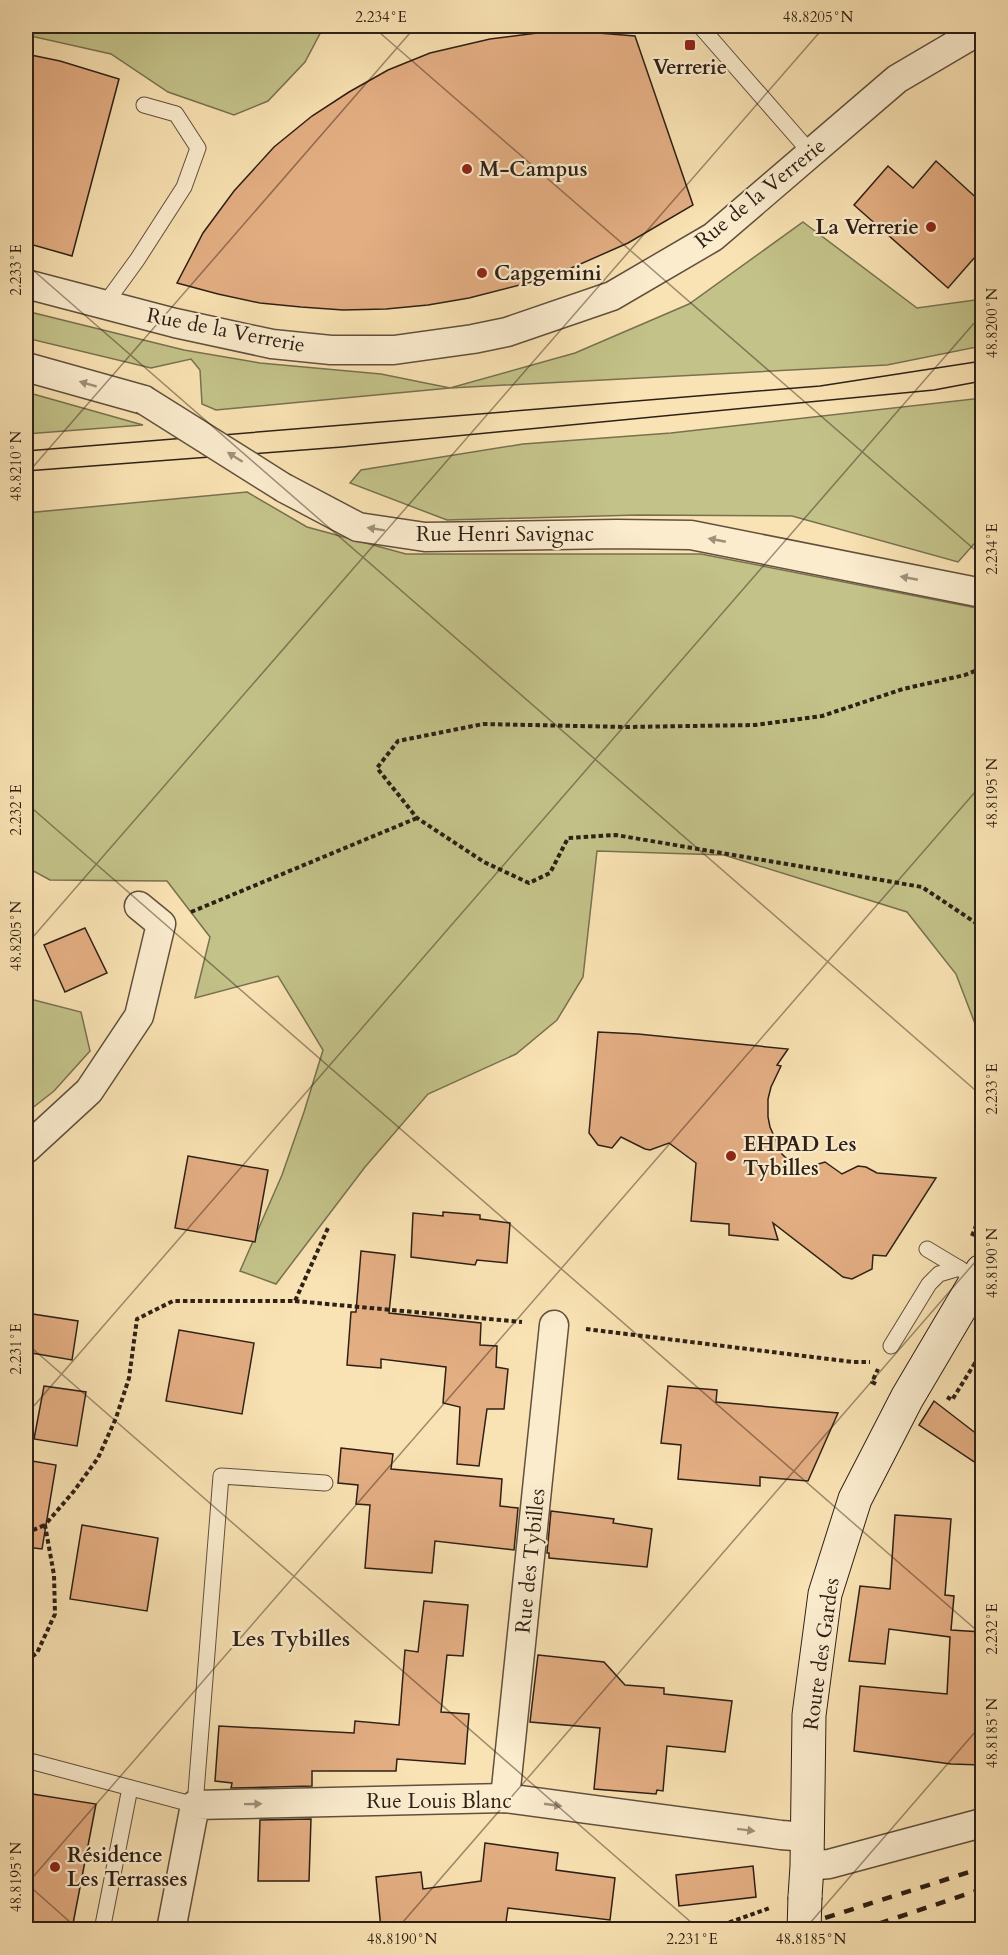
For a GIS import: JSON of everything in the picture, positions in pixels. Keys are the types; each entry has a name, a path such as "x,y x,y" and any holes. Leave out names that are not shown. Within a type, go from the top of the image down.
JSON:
{"main road":[{"name":"Route des Gardes","path":"804,1929 807,1867 808,1715 825,1594 855,1499 973,1272"}],"street":[{"name":"Rue de la Verrerie","path":"26,284 176,323 272,344 331,350 394,350 507,332 612,296 713,237 897,78 982,29"},
{"name":"Rue Henri Savignac","path":"26,367 144,400 284,488 358,526 425,537 691,535 974,591"},
{"path":"26,1149 89,1091 139,1016 161,924 139,906"},
{"name":"Rue des Tybilles","path":"505,1798 554,1324"},
{"name":"Rue Louis Blanc","path":"195,1805 505,1798 781,1835 807,1867 829,1864 982,1823"},
{"path":"171,1929 195,1805"}],"lane":[{"path":"700,26 810,152"},
{"path":"105,304 137,260 184,187 198,148 176,114 144,105"},
{"path":"927,1249 973,1272"},
{"path":"891,1346 929,1284 939,1274 973,1272"},
{"path":"26,1760 195,1805 221,1476 326,1483"},
{"path":"102,1929 130,1788"}],"path":[{"path":"982,668 965,675 903,689 822,716 766,723 626,727 483,724 398,741 377,768 417,818 484,862 529,883 550,873 568,838 616,835 922,887 982,927"},
{"path":"161,924 417,818"},
{"path":"26,1533 45,1525 98,1458 116,1418 129,1378 137,1319 173,1301 295,1301 328,1228"},
{"path":"952,1400 975,1363 982,1364"},
{"path":"26,1661 37,1653 55,1614 54,1575 45,1525"},
{"path":"708,1929 807,1867"}],"shaded area":[{"path":"26,26 324,26 305,62 268,101 234,115 168,92 111,54 26,35"},
{"path":"803,222 917,308 982,299 982,346 887,365 450,388 575,353 689,304"},
{"path":"26,311 184,350 260,363 381,374 450,388 216,410 202,404 200,370 191,359 151,368 26,338"},
{"path":"26,392 143,425 26,434"},
{"path":"982,398 982,535 958,562 792,516 638,515 447,520 350,483 361,470 523,444 671,433"},
{"path":"247,492 307,527 406,554 701,554 982,609 982,1042 956,974 907,912 724,855 597,851 583,977 557,1020 516,1054 428,1094 365,1167 276,1284 240,1271 282,1175 323,1050 278,976 195,998 210,937 167,881 50,880 26,867 26,513"},
{"path":"30,999 81,1012 90,1051 54,1091 26,1113 26,1001"}],"building":[{"name":"M-Campus","path":"561,30 635,36 693,205 628,243 551,277 469,298 428,305 343,310 301,307 260,303 177,283 203,233 234,191 274,147 312,116 388,70 430,53 490,39"},
{"path":"26,54 60,61 119,79 72,256 26,243"},
{"name":"La Verrerie","path":"936,161 982,203 982,249 948,288 854,205 888,166 913,188"},
{"path":"85,928 107,973 65,992 44,945"},
{"name":"EHPAD Les Tybilles","path":"598,1032 788,1049 777,1065 781,1066 771,1087 768,1117 782,1154 798,1170 825,1162 842,1174 858,1166 866,1167 877,1173 936,1178 886,1256 873,1255 872,1269 852,1279 843,1277 773,1223 778,1240 729,1235 729,1224 691,1221 696,1163 669,1143 650,1150 621,1137 612,1148 598,1145 589,1133"},
{"path":"188,1156 268,1170 255,1242 175,1228"},
{"path":"443,1212 480,1215 480,1219 510,1223 507,1263 477,1260 475,1265 411,1257 413,1213 443,1216"},
{"path":"361,1251 395,1255 389,1313 481,1323 480,1345 497,1346 496,1367 508,1369 504,1409 487,1409 479,1466 457,1464 460,1407 443,1403 446,1367 381,1359 381,1368 347,1365 351,1312 356,1312"},
{"path":"26,1313 78,1321 72,1360 26,1352"},
{"path":"179,1330 254,1343 242,1414 166,1401"},
{"path":"44,1386 86,1392 77,1446 34,1439"},
{"path":"668,1386 717,1390 716,1402 838,1413 808,1481 760,1477 760,1486 678,1479 681,1445 661,1443"},
{"path":"934,1401 982,1438 982,1467 919,1425"},
{"path":"341,1448 393,1454 391,1469 502,1479 500,1506 518,1508 514,1550 435,1541 432,1573 365,1568 370,1505 356,1504 358,1485 338,1483"},
{"path":"26,1460 56,1465 42,1549 26,1547"},
{"path":"551,1511 614,1519 613,1523 652,1529 647,1567 549,1558 549,1553 547,1553"},
{"path":"895,1515 951,1519 945,1595 954,1596 951,1630 982,1632 982,1765 951,1764 854,1751 860,1686 947,1694 950,1637 889,1629 885,1664 849,1661 860,1586 890,1589"},
{"path":"82,1525 158,1538 147,1611 70,1599"},
{"path":"424,1601 468,1605 463,1656 447,1655 441,1712 469,1714 465,1764 397,1759 396,1771 312,1771 312,1786 231,1788 232,1783 215,1781 219,1726 354,1733 355,1721 399,1725 405,1650 418,1652"},
{"path":"538,1655 604,1662 625,1685 664,1688 664,1694 732,1701 725,1752 667,1746 663,1791 657,1790 656,1794 594,1789 600,1728 530,1722"},
{"name":"Résidence Les Terrasses","path":"26,1793 96,1804 72,1929 26,1929"},
{"path":"311,1819 309,1881 258,1881 260,1820"},
{"path":"485,1843 558,1853 556,1870 615,1878 610,1920 508,1908 505,1929 381,1929 376,1877 421,1872 423,1889 481,1881"},
{"path":"753,1866 756,1897 679,1906 676,1875"}],"tram line":[{"path":"26,451 820,386 982,361"},
{"path":"26,471 342,447 934,390 982,381"}],"railway":[{"path":"787,1930 982,1868"},
{"path":"860,1930 982,1889"},
{"path":"973,1930 982,1926"}],"place":[{"name":"Verrerie","path":"690,45"},
{"name":"M-Campus","path":"467,169"},
{"name":"La Verrerie","path":"931,227"},
{"name":"Capgemini","path":"482,273"},
{"name":"EHPAD Les Tybilles","path":"731,1156"},
{"name":"Résidence Les Terrasses","path":"55,1867"}],"district":[{"name":"Les Tybilles","path":"291,1638"}]}
